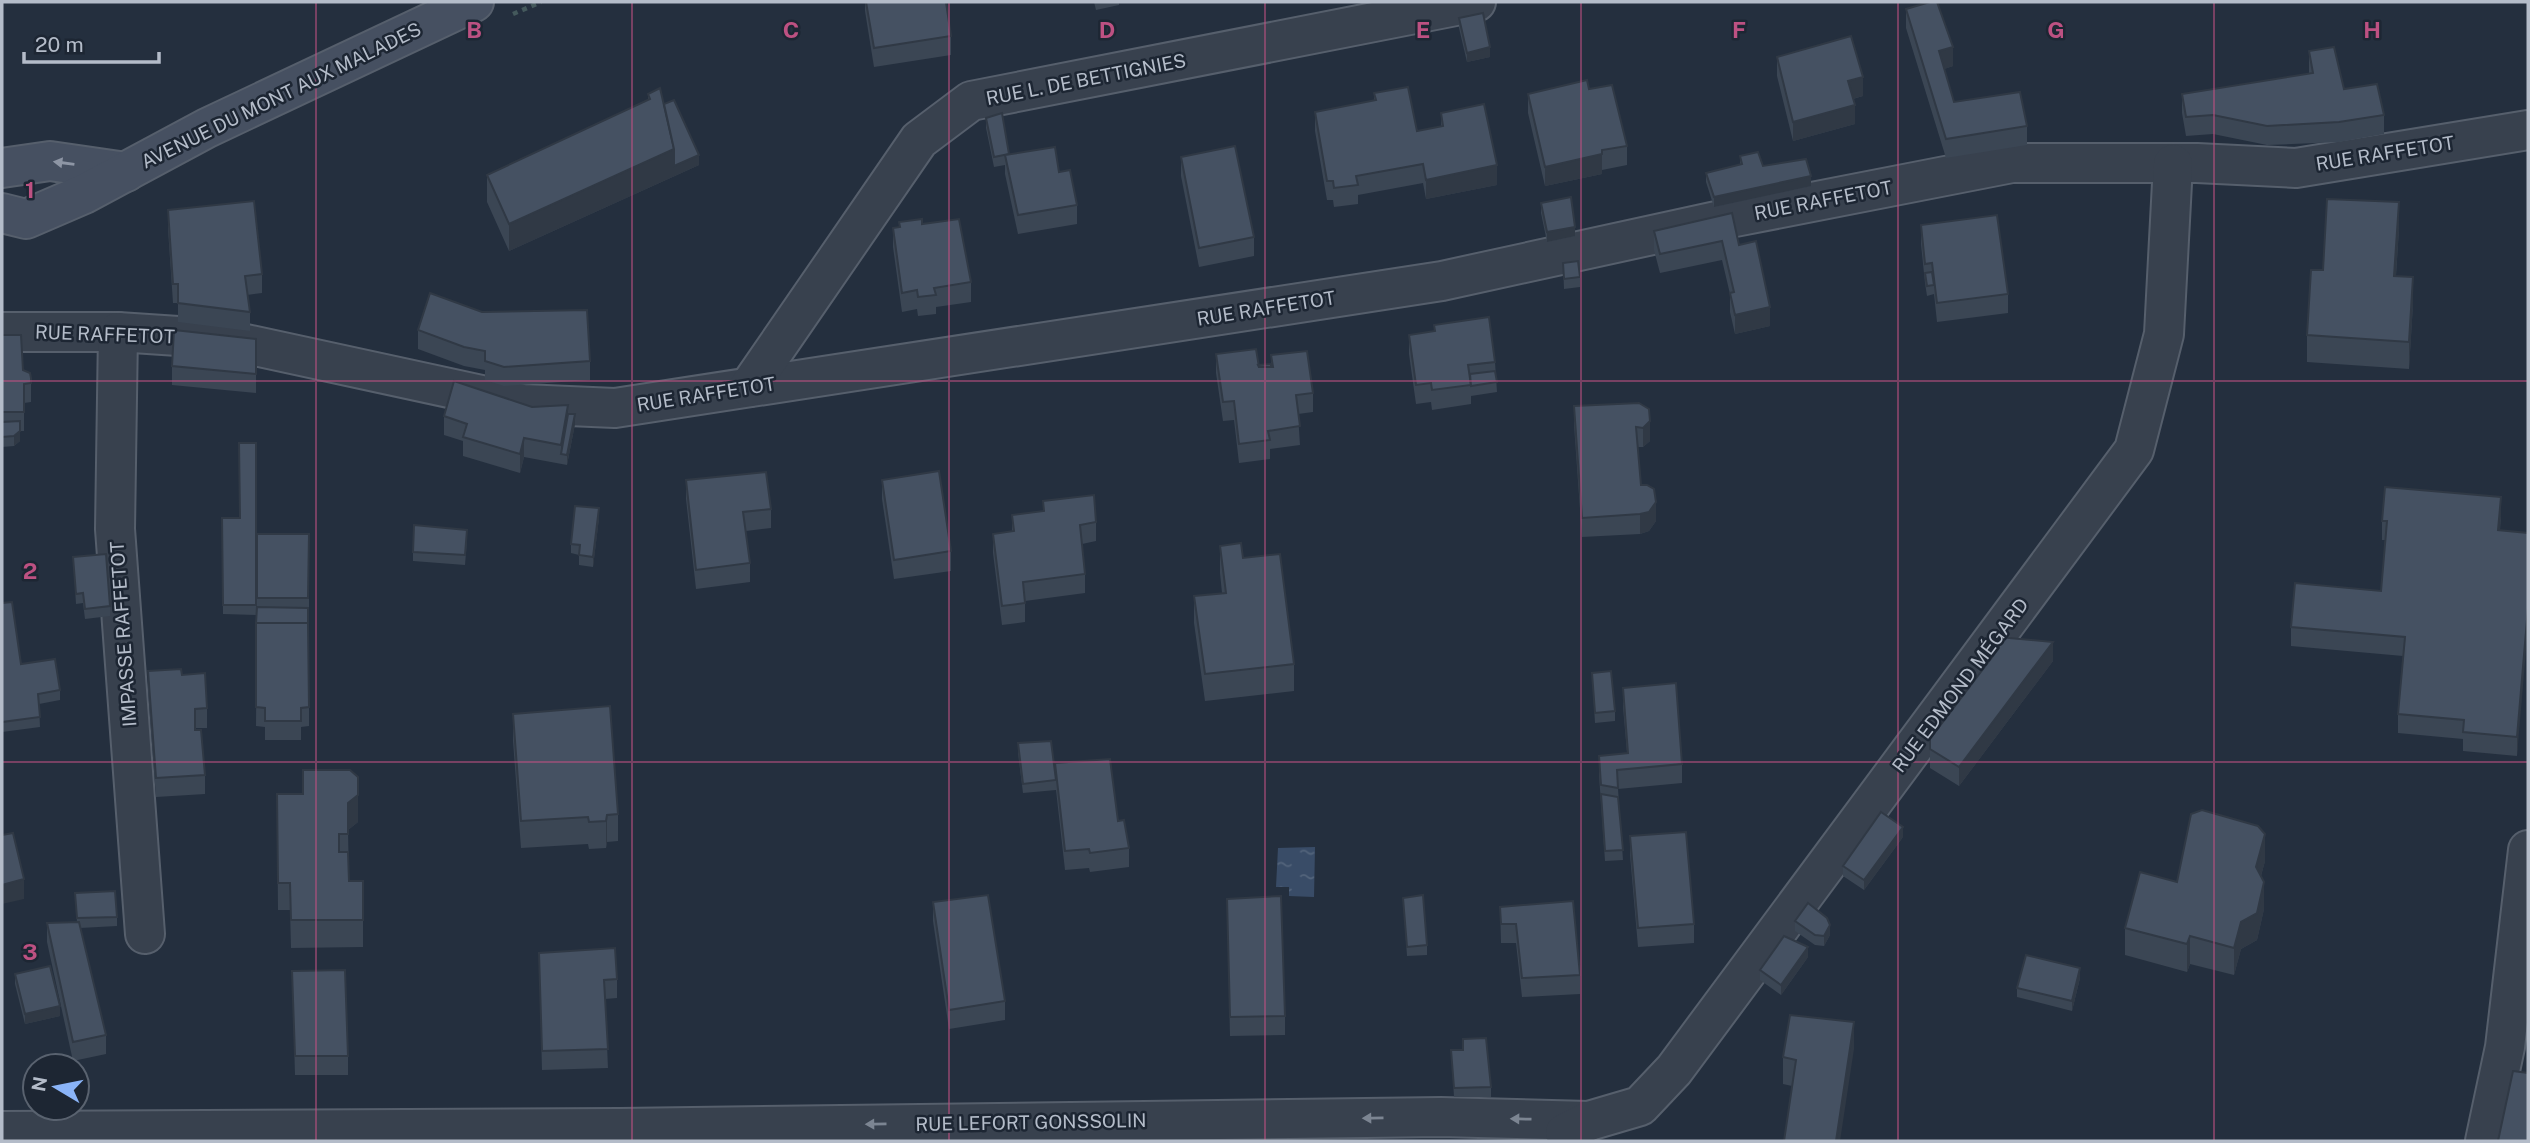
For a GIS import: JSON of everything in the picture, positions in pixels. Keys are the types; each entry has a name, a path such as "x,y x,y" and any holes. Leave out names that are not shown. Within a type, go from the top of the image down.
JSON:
{"street":[{"name":"AVENUE DU MONT AUX MALADES","path":"10,220 126,172 206,128 474,2"},
{"name":"RUE L. DE BETTIGNIES","path":"749,387 919,140 971,101 1476,2"},
{"name":"RUE RAFFETOT","path":"2,332 118,332 223,339 523,404 615,408 1442,281 1730,218 2012,163 2296,167 2528,130"},
{"name":"AVENUE DU MONT AUX MALADES","path":"2,168 50,161 126,172"},
{"name":"RUE EDMOND MÉGARD","path":"1548,1141 1589,1121 1640,1106 1674,1070 2134,450 2164,334 2173,164"},
{"name":"IMPASSE RAFFETOT","path":"118,332 116,529 145,934"},
{"path":"2484,1141 2505,1047 2528,850"},
{"name":"RUE EDMOND MÉGARD","path":"1442,1129 1589,1121"},
{"name":"RUE LEFORT GONSSOLIN","path":"2,1130 632,1134 1442,1129"}],"water":[{"path":"1315,847 1314,897 1289,896 1289,887 1276,887 1278,848"}],"building":[{"path":"866,2 946,2 951,36 874,48"},
{"path":"1937,2 1953,47 1939,51 1954,102 2020,92 2027,126 1946,139 1906,9"},
{"path":"1483,13 1490,47 1467,53 1459,18"},
{"path":"1851,36 1863,77 1848,81 1855,105 1793,122 1777,57"},
{"path":"2334,47 2344,89 2377,84 2384,115 2339,122 2267,126 2213,115 2186,117 2182,94 2313,73 2309,51"},
{"path":"1587,80 1589,89 1612,85 1627,146 1602,150 1602,154 1545,167 1528,94"},
{"path":"1408,87 1417,131 1443,126 1441,113 1484,104 1497,165 1426,180 1423,164 1356,176 1358,185 1334,188 1333,181 1327,181 1315,112 1376,100 1374,93"},
{"path":"660,88 674,149 509,224 487,175 650,99 648,94"},
{"path":"674,100 699,155 674,166 674,149 664,104"},
{"path":"1002,113 1009,154 994,157 986,118"},
{"path":"1235,146 1254,237 1199,248 1181,157"},
{"path":"1055,147 1059,172 1070,170 1077,205 1018,215 1005,155"},
{"path":"1758,152 1763,166 1806,159 1811,176 1714,197 1706,173 1742,164 1740,156"},
{"path":"1571,197 1575,227 1547,232 1541,203"},
{"path":"2327,199 2399,202 2394,276 2413,277 2409,342 2307,335 2311,270 2323,270"},
{"path":"254,201 262,274 245,276 250,312 178,303 178,284 173,284 168,210"},
{"path":"1732,213 1739,245 1756,241 1770,307 1735,315 1730,293 1734,292 1722,241 1660,254 1654,231"},
{"path":"1997,215 2008,294 1937,303 1932,263 1925,264 1921,225"},
{"path":"922,219 922,224 959,219 971,282 934,288 936,295 918,297 917,290 902,293 893,228 900,227 899,222"},
{"path":"1578,261 1580,277 1564,279 1563,263"},
{"path":"1932,272 1934,285 1927,286 1925,273"},
{"path":"430,293 482,312 587,310 590,361 504,367 485,361 485,351 464,347 418,330"},
{"path":"1489,317 1495,362 1468,365 1471,385 1432,390 1431,383 1416,385 1409,335 1435,331 1434,325"},
{"path":"174,330 256,339 256,374 172,366"},
{"path":"2,335 21,335 23,370 30,373 31,378 31,383 24,384 24,412 2,412"},
{"path":"1256,349 1259,367 1273,367 1271,355 1307,351 1313,393 1296,395 1300,426 1268,431 1270,440 1239,444 1234,401 1223,402 1216,354"},
{"path":"1271,364 1271,367 1258,365"},
{"path":"1495,371 1497,382 1471,386 1470,374"},
{"path":"454,381 532,407 568,405 561,445 524,438 520,454 463,437 467,424 444,416"},
{"path":"1639,403 1649,409 1650,421 1643,428 1636,427 1641,485 1654,489 1656,502 1649,512 1640,514 1582,518 1574,406"},
{"path":"568,414 575,414 567,455 561,454"},
{"path":"20,421 20,431 14,436 2,437 2,422"},
{"path":"239,443 256,443 256,605 223,605 222,518 240,518"},
{"path":"939,471 951,551 894,560 882,480"},
{"path":"766,472 771,509 743,512 750,563 696,570 686,480"},
{"path":"2385,487 2501,497 2498,530 2528,533 2528,608 2517,737 2463,732 2464,720 2398,714 2405,637 2291,627 2295,583 2381,591 2387,521 2382,521"},
{"path":"1094,495 1096,522 1080,525 1085,574 1023,582 1025,603 1002,606 993,534 1014,531 1012,515 1044,511 1043,501"},
{"path":"575,506 599,508 593,557 579,555 580,545 571,544"},
{"path":"414,525 467,530 465,555 413,552"},
{"path":"257,534 309,534 308,598 257,598"},
{"path":"1241,543 1243,558 1280,554 1294,664 1205,674 1194,596 1226,593 1220,546"},
{"path":"106,554 110,606 85,609 83,593 76,594 73,557"},
{"path":"12,602 21,664 55,659 60,690 38,694 40,717 2,722 2,603"},
{"path":"257,607 308,608 308,623 256,623"},
{"path":"256,623 308,623 309,707 301,708 301,721 265,721 265,708 256,707"},
{"path":"1998,637 2053,642 1959,767 1930,749 1930,739 1999,648"},
{"path":"181,669 182,675 205,673 207,708 195,709 195,730 201,730 205,775 156,778 148,671"},
{"path":"1611,671 1615,711 1595,713 1592,673"},
{"path":"1676,683 1682,764 1617,770 1618,788 1601,785 1599,756 1628,753 1623,688"},
{"path":"610,706 618,814 607,815 606,821 589,822 588,817 521,821 513,714"},
{"path":"1051,741 1056,780 1023,784 1018,743"},
{"path":"1110,759 1118,821 1124,820 1129,848 1090,853 1089,849 1065,851 1055,763"},
{"path":"303,770 350,770 358,777 358,795 348,803 348,834 339,834 339,852 348,852 349,881 363,881 363,920 291,920 290,883 278,883 277,794 303,794"},
{"path":"1601,794 1618,797 1623,850 1605,851"},
{"path":"2202,810 2258,826 2265,834 2256,867 2264,882 2257,913 2241,922 2234,948 2190,936 2187,944 2125,928 2140,872 2177,882 2191,814"},
{"path":"1881,812 1903,827 1864,880 1843,866"},
{"path":"1686,832 1694,924 1638,928 1630,836"},
{"path":"13,833 24,879 2,885 2,835"},
{"path":"115,891 117,917 77,918 75,893"},
{"path":"988,895 1005,1001 949,1010 933,902"},
{"path":"1423,895 1427,945 1407,947 1403,898"},
{"path":"1281,896 1285,1016 1230,1017 1227,899"},
{"path":"1573,901 1580,975 1522,978 1516,924 1501,924 1500,907"},
{"path":"1808,903 1827,918 1830,925 1824,936 1815,935 1795,921"},
{"path":"79,922 106,1035 73,1042 47,923"},
{"path":"1784,936 1808,947 1781,985 1760,970"},
{"path":"615,948 617,979 604,980 608,1049 542,1051 539,953"},
{"path":"2026,955 2080,968 2072,1001 2017,988"},
{"path":"50,966 60,1006 25,1014 15,974"},
{"path":"345,970 348,1056 295,1056 292,971"},
{"path":"1790,1015 1854,1022 1836,1141 1784,1141 1796,1060 1783,1057"},
{"path":"1486,1038 1491,1087 1454,1088 1451,1050 1463,1050 1463,1039"},
{"path":"2513,1071 2528,1073 2528,1141 2498,1141"}]}
